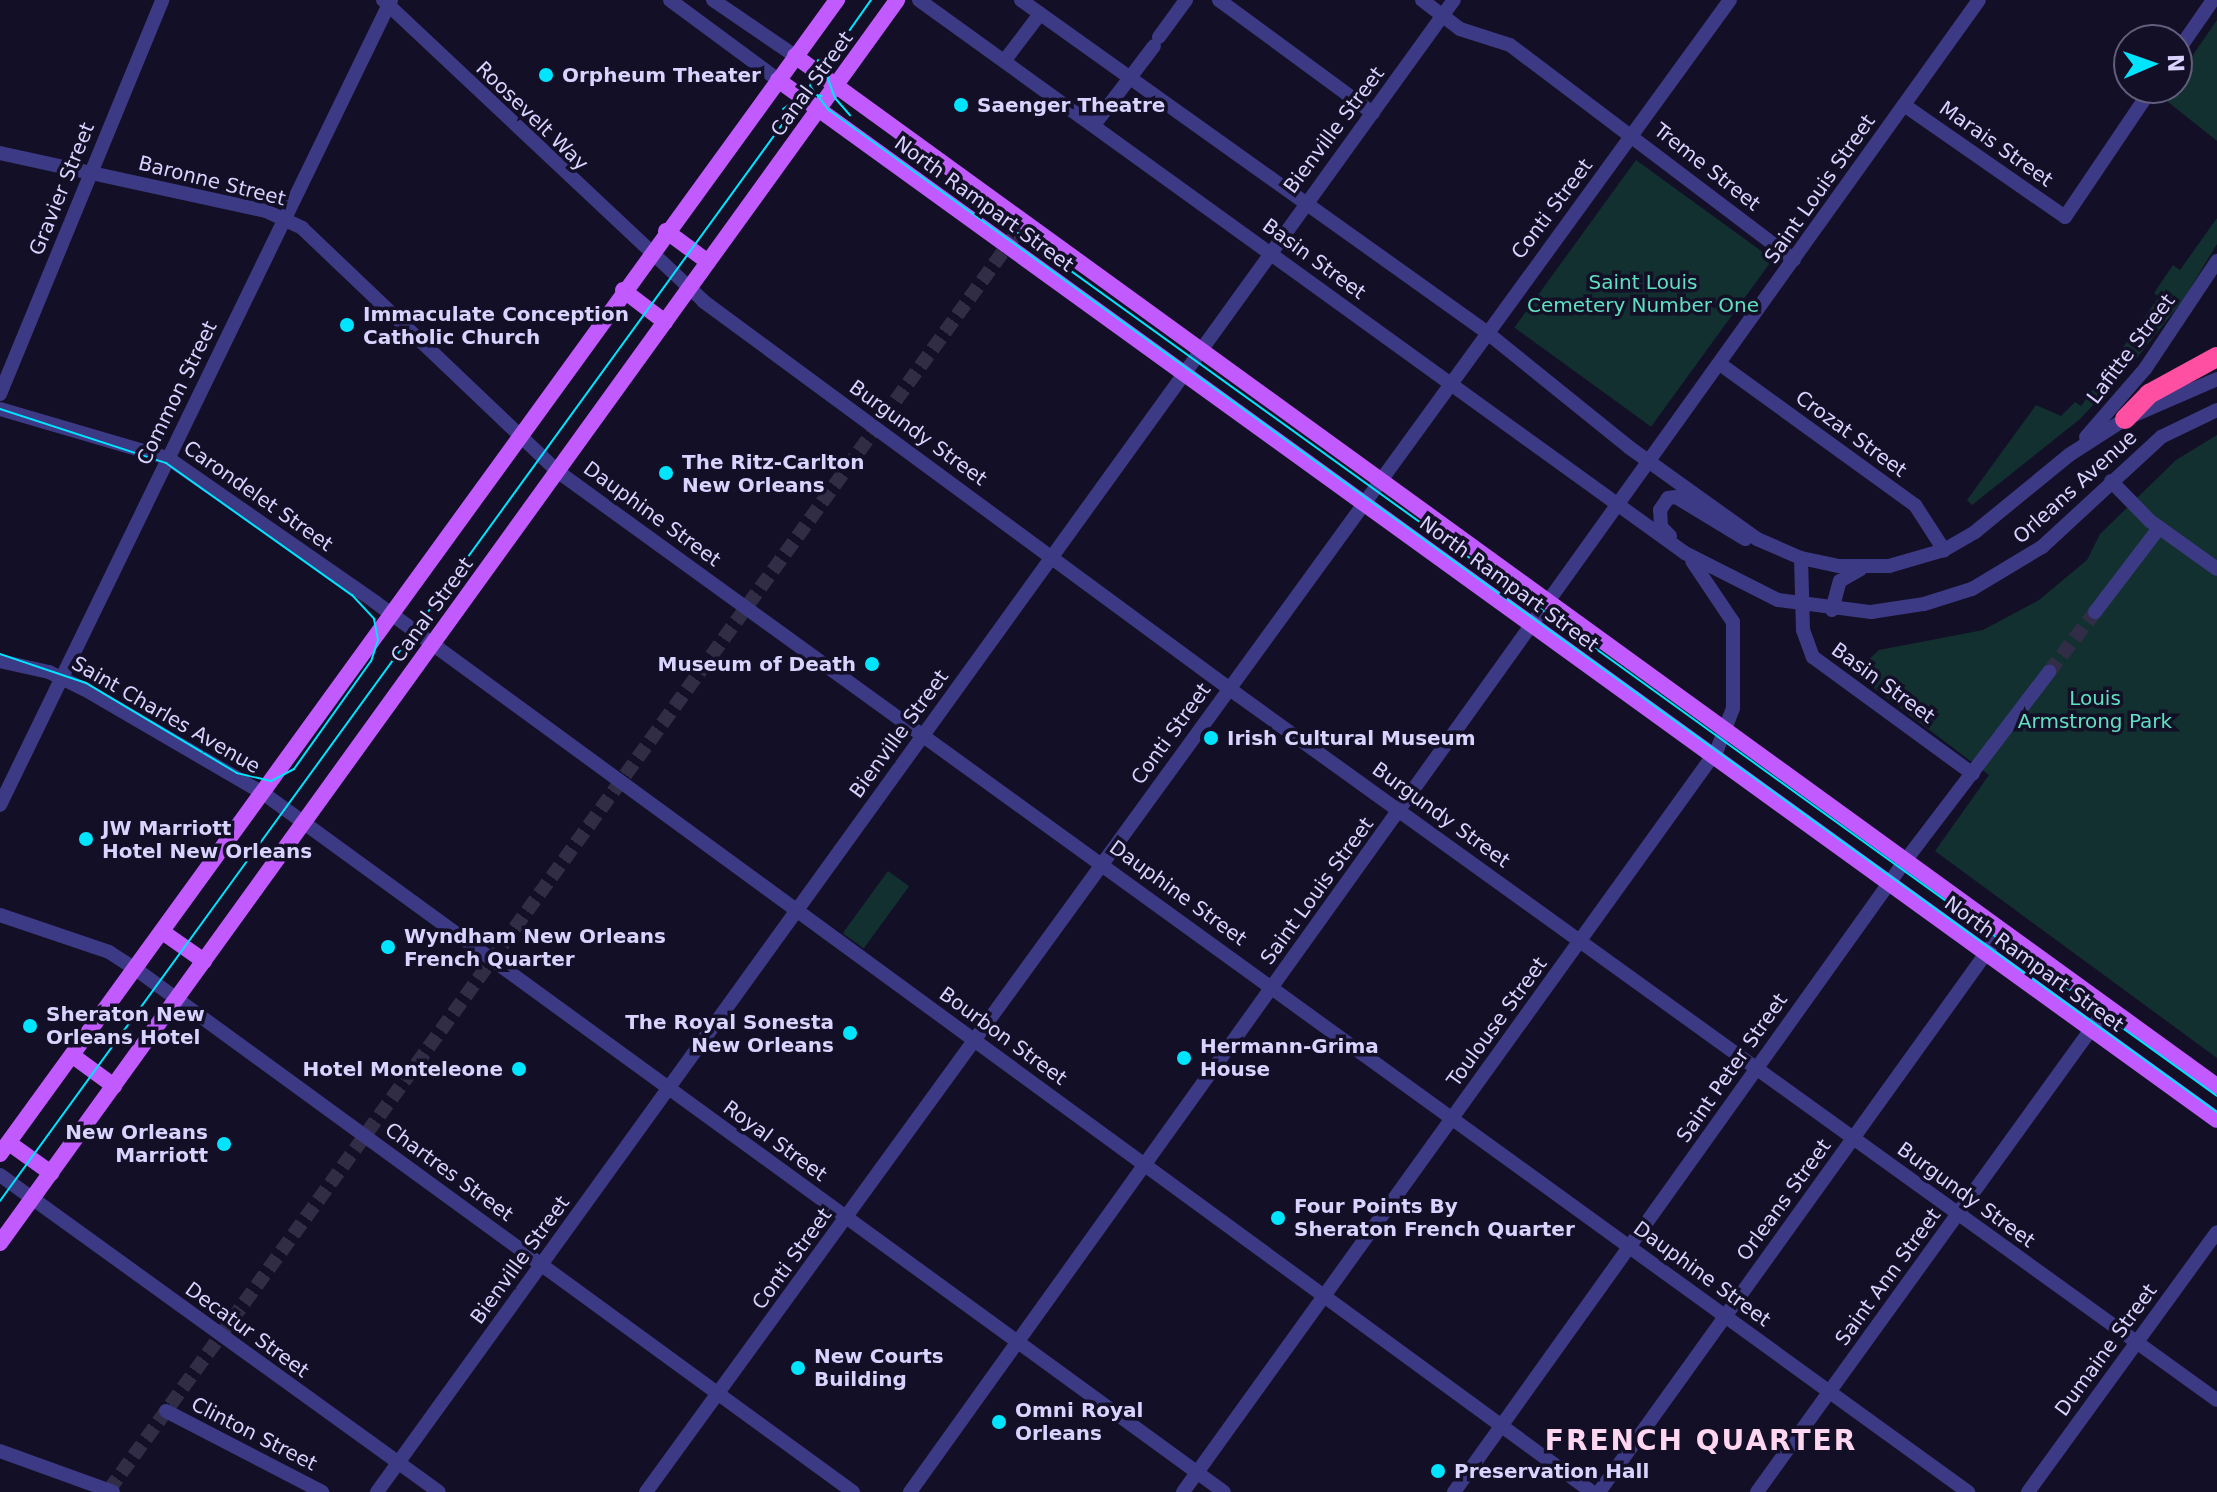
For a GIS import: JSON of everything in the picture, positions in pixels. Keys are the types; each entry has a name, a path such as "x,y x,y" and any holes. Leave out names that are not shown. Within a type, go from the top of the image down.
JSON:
{"highway":[{"path":"2125,419 2149,394 2217,357"}],"main road":[{"name":"Canal Street","path":"4,1148 164,933 650,252 837,0"},
{"name":"Canal Street","path":"0,1243 897,0"},
{"name":"North Rampart Street","path":"795,56 2217,1086"},
{"name":"North Rampart Street","path":"778,80 2217,1120"},
{"path":"666,231 708,262"},
{"path":"623,290 665,322"},
{"path":"164,933 204,961"},
{"path":"73,1056 114,1086"},
{"path":"4,1148 51,1173"}],"street":[{"name":"Gravier Street","path":"0,394 162,0"},
{"path":"670,0 778,80"},
{"path":"713,0 795,56"},
{"name":"Basin Street","path":"919,0 1685,553"},
{"name":"Basin Street","path":"1021,0 1129,80 1485,331 1630,448 1763,542"},
{"path":"1094,125 1186,0"},
{"path":"1219,0 1373,113"},
{"path":"1422,0 1442,18"},
{"name":"Bienville Street","path":"377,1492 1053,556 1269,251 1454,0"},
{"name":"Conti Street","path":"646,1492 847,1218 1485,331 1730,0"},
{"name":"Saint Louis Street","path":"910,1492 1979,0"},
{"path":"2193,29 2213,0"},
{"name":"Common Street","path":"0,805 388,2"},
{"name":"Roosevelt Way","path":"388,2 650,252"},
{"path":"1005,60 1040,14"},
{"name":"Treme Street","path":"1442,18 1510,45 1633,134 1794,260"},
{"name":"Marais Street","path":"1904,105 2065,217 2141,104"},
{"name":"Baronne Street","path":"0,153 284,219 302,228 557,471"},
{"name":"Burgundy Street","path":"650,252 689,288 1053,556 2217,1400"},
{"name":"Lafitte Street","path":"2069,455 2145,369 2217,261"},
{"name":"Crozat Street","path":"1720,364 1915,505 1944,550"},
{"name":"Orleans Avenue","path":"1763,542 1801,558 1865,567 1906,563 1944,550 1975,532 2069,455 2125,419 2217,379"},
{"name":"Carondelet Street","path":"0,409 168,458 390,613"},
{"name":"Orleans Avenue","path":"1685,553 1754,590 1805,606 1832,610 1900,609 1972,589 2042,547 2161,437 2217,410"},
{"path":"1630,448 1632,486"},
{"name":"Dauphine Street","path":"557,471 925,733 1968,1492"},
{"path":"2111,481 2159,528 2217,569"},
{"name":"Toulouse Street","path":"1183,1492 1713,756 1726,733 1735,694 1733,622 1685,553 1661,527 1660,510 1668,498 1685,499 1720,526 1763,542"},
{"path":"2095,612 2159,528"},
{"name":"Basin Street","path":"1801,558 1806,645 1813,657 1973,774"},
{"path":"1832,610 1840,581 1865,567"},
{"name":"Bourbon Street","path":"390,613 1592,1492"},
{"name":"Saint Charles Avenue","path":"0,661 62,678 263,793 303,822"},
{"name":"Saint Peter Street","path":"1454,1492 1889,883 2049,672"},
{"name":"Royal Street","path":"303,822 1224,1492"},
{"name":"Chartres Street","path":"0,915 109,952 137,970 853,1492"},
{"name":"Orleans Street","path":"1599,1492 2002,931"},
{"name":"Saint Ann Street","path":"1757,1492 2107,1007"},
{"name":"Decatur Street","path":"0,1175 439,1492"},
{"name":"Dumaine Street","path":"2028,1492 2217,1232"},
{"name":"Clinton Street","path":"166,1411 322,1492"},
{"path":"0,1451 110,1491"}],"green space":[{"path":"2217,20 2217,141 2171,104 2193,104 2193,55"},
{"name":"Saint Louis Cemetery Number One","path":"1636,160 1773,259 1651,427 1514,327"},
{"path":"2217,218 2217,244 2184,299 2135,360 2080,419 1972,505 1967,500 2036,405 2061,416 2075,402 2081,406 2159,297 2154,293 2173,265 2180,270"},
{"name":"Louis Armstrong Park","path":"2217,435 2217,1058 1935,851 1989,775 1854,673 1879,650 1983,630 2039,600 2087,560 2100,534 2176,460"},
{"path":"888,871 909,886 864,949 843,933"}],"tunnel":[{"path":"109,1490 1023,224"},
{"path":"2049,672 2095,612"}],"tram line":[{"path":"818,75 871,0"},
{"path":"833,58 828,79 835,98 850,115"},
{"path":"818,60 810,86 829,110 2217,1112"},
{"path":"783,109 805,93 822,96"},
{"path":"0,1201 797,104"},
{"path":"996,217 2217,1096"},
{"path":"0,409 166,463 352,595 374,619 378,640 371,661 294,769 271,781 237,773 86,683 0,654"}],"place":[{"name":"Orpheum Theater","path":"546,75"},
{"name":"Saenger Theatre","path":"961,105"},
{"name":"Immaculate Conception Catholic Church","path":"347,325"},
{"name":"The Ritz-Carlton New Orleans","path":"666,473"},
{"name":"Museum of Death","path":"872,664"},
{"name":"Irish Cultural Museum","path":"1211,738"},
{"name":"JW Marriott Hotel New Orleans","path":"86,839"},
{"name":"Wyndham New Orleans French Quarter","path":"388,947"},
{"name":"Sheraton New Orleans Hotel","path":"30,1026"},
{"name":"The Royal Sonesta New Orleans","path":"850,1033"},
{"name":"Hermann-Grima House","path":"1184,1058"},
{"name":"Hotel Monteleone","path":"519,1069"},
{"name":"New Orleans Marriott","path":"224,1144"},
{"name":"Four Points By Sheraton French Quarter","path":"1278,1218"},
{"name":"New Courts Building","path":"798,1368"},
{"name":"Omni Royal Orleans","path":"999,1422"},
{"name":"Preservation Hall","path":"1438,1471"}],"district":[{"name":"FRENCH QUARTER","path":"1701,1441"}]}
